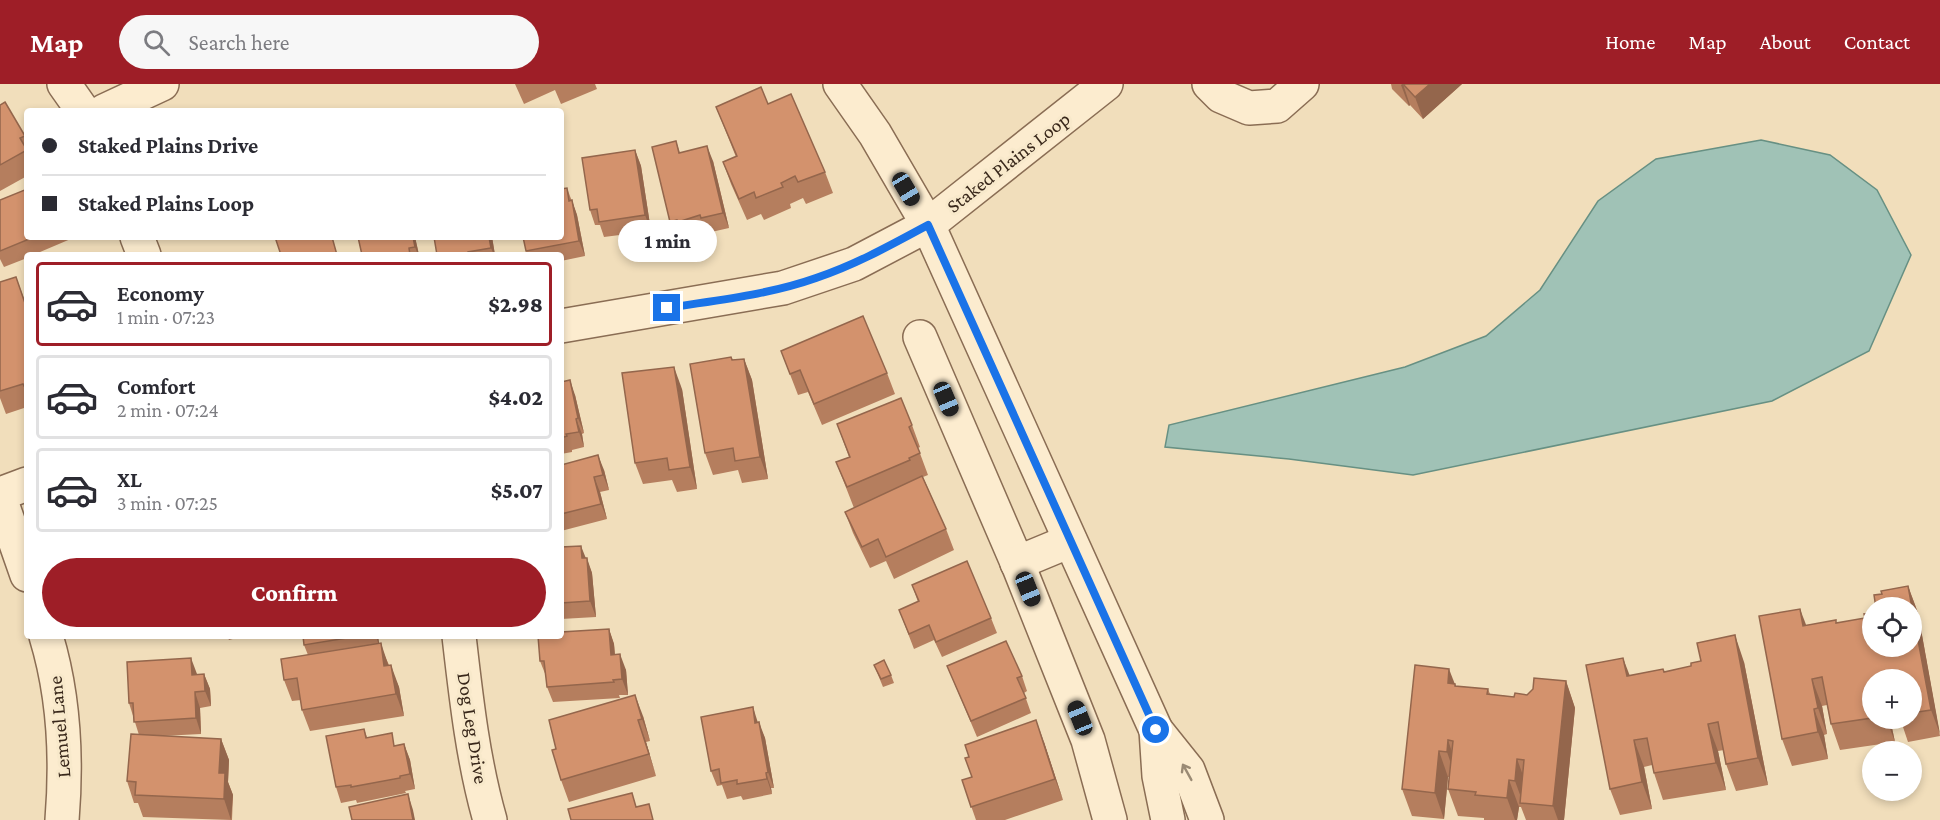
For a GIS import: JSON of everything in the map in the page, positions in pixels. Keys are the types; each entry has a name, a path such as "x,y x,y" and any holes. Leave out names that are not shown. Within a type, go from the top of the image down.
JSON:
{"street":[{"path":"64,84 81,108"},
{"path":"110,108 162,84"},
{"path":"840,84 875,134 928,225 1156,732 1188,770 1207,820"},
{"name":"Staked Plains Loop","path":"564,325 783,288 854,264 928,225 1106,84"},
{"path":"1209,84 1221,96 1249,108 1277,106 1302,84"},
{"path":"920,337 1017,563 1088,740 1110,820"},
{"path":"24,485 0,496 24,566"},
{"path":"1017,563 1070,541"},
{"name":"Lemuel Lane","path":"47,639 53,659 61,721 65,781 62,820"},
{"name":"Dog Leg Drive","path":"459,639 465,692 484,800 490,820"},
{"path":"1156,732 1159,776 1168,820"}],"water":[{"path":"1761,140 1830,155 1877,190 1911,255 1869,351 1772,401 1413,475 1289,459 1165,447 1169,425 1405,367 1486,336 1540,290 1598,201 1656,159"}],"building":[{"path":"1403,84 1430,84 1415,97"},
{"path":"761,87 768,104 791,94 825,172 798,182 795,176 781,183 783,187 756,198 754,192 739,199 723,162 737,156 716,107"},
{"path":"5,102 24,134 20,138 24,145 24,152 0,165 0,105"},
{"path":"676,141 679,153 707,146 723,213 701,218 700,215 678,222 677,220 670,222 652,147"},
{"path":"635,150 645,215 599,222 597,209 590,210 582,158"},
{"path":"564,188 567,188 569,201 572,200 579,241 526,251 524,240 564,240"},
{"path":"24,190 24,240 27,240 0,251 0,200"},
{"path":"276,240 333,240 336,252 280,252"},
{"path":"359,240 414,240 415,247 409,248 410,252 361,252"},
{"path":"434,240 490,240 491,248 468,252 436,252"},
{"path":"16,277 24,300 24,386 23,384 0,391 0,282"},
{"path":"863,316 887,373 814,404 800,370 790,374 781,351"},
{"path":"731,357 732,360 744,359 760,457 735,461 733,448 705,453 690,364"},
{"path":"674,367 690,467 669,470 667,458 635,463 622,373"},
{"path":"570,380 579,432 566,434 567,436 564,437 564,381"},
{"path":"901,398 912,425 909,427 920,453 909,458 910,460 847,487 836,462 850,457 837,424"},
{"path":"598,455 603,475 594,477 601,504 564,513 564,464"},
{"path":"922,476 946,529 886,557 878,539 862,547 845,512"},
{"path":"581,546 582,558 587,558 590,601 564,603 564,547"},
{"path":"967,561 991,618 936,642 929,625 909,634 899,610 919,601 912,585"},
{"path":"1908,586 1910,597 1874,597 1874,595 1882,594 1881,591"},
{"path":"1800,609 1803,626 1836,620 1836,623 1862,619 1862,657 1921,657 1931,710 1922,711 1922,669 1862,669 1862,719 1831,724 1822,677 1812,679 1818,708 1814,709 1818,732 1782,739 1759,616"},
{"path":"609,629 611,655 620,654 622,679 613,680 614,682 547,687 544,661 540,661 538,639 564,639 564,632"},
{"path":"1735,635 1758,758 1726,764 1718,722 1708,724 1716,763 1654,773 1647,738 1634,740 1642,782 1610,789 1586,665 1623,658 1627,676 1663,669 1664,672 1691,666 1691,663 1701,661 1697,643"},
{"path":"303,639 341,639 304,645"},
{"path":"1006,641 1022,676 1017,678 1026,698 971,721 947,666"},
{"path":"381,643 384,666 391,665 396,694 302,710 297,678 284,680 281,659"},
{"path":"191,658 192,675 204,674 205,691 195,692 196,718 134,722 133,703 129,703 127,662"},
{"path":"884,660 891,675 881,679 874,665"},
{"path":"1415,665 1449,669 1448,683 1455,684 1455,686 1488,689 1487,694 1514,697 1515,693 1527,695 1533,689 1534,678 1566,681 1553,806 1520,803 1524,760 1517,759 1515,781 1509,780 1507,798 1475,795 1476,792 1448,789 1453,741 1448,740 1447,752 1439,751 1435,793 1402,789"},
{"path":"635,695 642,719 638,720 649,754 561,780 552,750 556,749 549,720"},
{"path":"753,707 755,723 759,722 768,772 766,773 767,779 737,784 737,780 721,783 719,769 711,771 701,717"},
{"path":"1036,720 1055,779 971,807 962,780 972,777 965,758 969,757 965,745"},
{"path":"364,729 366,738 392,733 394,746 404,744 410,774 351,787 351,785 336,787 326,736"},
{"path":"131,734 221,739 219,773 225,773 224,799 135,795 136,782 127,781"},
{"path":"632,793 636,807 649,804 653,820 571,820 568,809"},
{"path":"408,794 413,820 352,820 349,807"}],"route":[{"path":"667,308 783,288 814,279 854,264 928,225 1156,730"}]}
